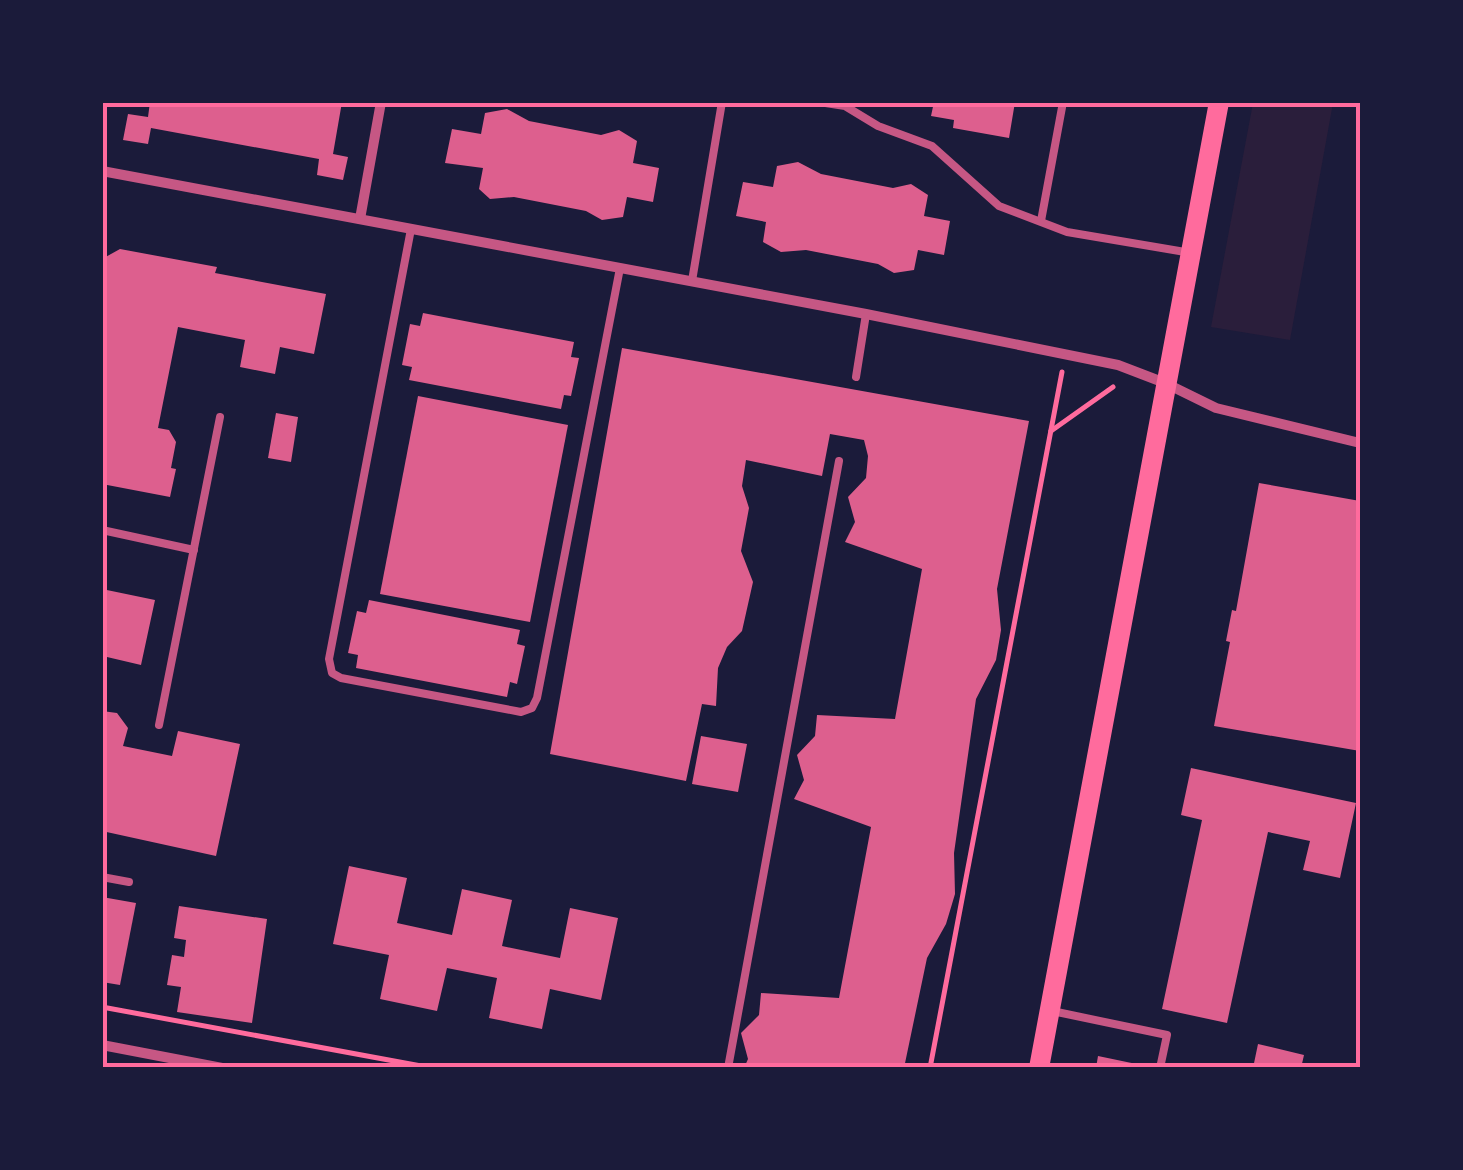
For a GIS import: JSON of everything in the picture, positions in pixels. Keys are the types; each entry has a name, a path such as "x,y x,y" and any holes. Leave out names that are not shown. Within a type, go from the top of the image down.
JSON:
{"main road":[{"path":"1039,1068 1218,102"}],"street":[{"path":"360,219 380,102"},
{"path":"102,171 1118,365 1165,382 1216,408 1360,443"},
{"path":"102,1045 222,1068"}],"lane":[{"path":"692,281 722,102"},
{"path":"818,102 846,104 878,126 932,146 999,206 1068,232 1191,252"},
{"path":"1041,221 1062,102"},
{"path":"412,229 329,659 332,673 341,678 520,712 532,708 537,698 620,268"},
{"path":"856,377 866,314"},
{"path":"159,725 220,416"},
{"path":"728,1068 839,461"},
{"path":"102,530 194,550"},
{"path":"102,877 129,882"},
{"path":"1050,1010 1167,1034 1160,1068"}],"path":[{"path":"930,1068 1066,354"},
{"path":"1051,431 1113,387"},
{"path":"102,1008 432,1068"}],"shaded area":[{"path":"1253,103 1333,103 1290,340 1211,327"}],"building":[{"path":"150,102 342,102 333,154 348,157 343,180 317,175 319,159 151,128 148,144 123,140 128,114 148,117"},
{"path":"934,102 1015,102 1009,138 953,128 954,120 931,116"},
{"path":"507,109 529,121 601,135 619,130 637,141 633,163 659,168 653,202 627,197 623,217 602,220 586,211 514,197 490,199 479,189 483,168 445,163 452,129 481,134 485,113"},
{"path":"798,162 821,174 893,188 911,184 928,195 924,216 950,221 944,255 918,250 914,270 894,273 878,264 806,250 781,252 763,242 766,222 736,216 743,182 773,187 777,166"},
{"path":"120,249 217,267 215,273 326,294 314,354 280,347 275,374 240,367 245,340 178,327 158,428 169,430 176,442 170,497 102,484 102,259"},
{"path":"423,313 574,342 571,357 579,358 571,396 564,395 561,409 409,380 412,367 402,365 410,324 420,326"},
{"path":"622,348 1029,421 997,589 1001,630 996,660 976,699 954,853 955,894 946,924 927,958 904,1068 744,1068 748,1059 741,1033 759,1015 761,993 839,998 871,827 794,799 804,780 797,755 815,736 817,715 895,719 922,569 845,542 855,522 848,497 866,478 868,456 864,440 830,434 822,476 746,460 742,486 749,508 741,551 753,582 742,631 727,647 718,668 716,706 702,704 686,781 550,754"},
{"path":"418,396 568,425 530,622 380,594"},
{"path":"276,413 298,417 291,462 268,458"},
{"path":"1259,483 1360,501 1360,751 1214,726 1230,642 1226,641 1232,610 1236,611"},
{"path":"102,589 155,600 141,665 107,657 102,669"},
{"path":"369,600 520,630 517,644 525,646 517,684 510,682 507,697 356,668 358,655 348,653 357,611 366,613"},
{"path":"102,711 117,713 128,728 123,746 172,756 178,731 240,744 216,856 102,831"},
{"path":"701,736 747,744 738,792 692,784"},
{"path":"1191,768 1356,803 1340,878 1303,870 1310,841 1268,832 1227,1023 1162,1009 1202,820 1181,815"},
{"path":"349,866 407,878 397,923 452,935 462,889 512,900 502,946 560,958 570,908 618,918 601,1000 550,989 542,1029 489,1018 497,978 447,968 437,1011 380,999 389,955 333,944"},
{"path":"102,897 136,903 120,985 102,982"},
{"path":"179,906 267,919 252,1023 177,1012 181,987 167,985 172,955 184,957 186,940 174,938"},
{"path":"1258,1044 1304,1055 1301,1068 1253,1068"},
{"path":"1098,1056 1146,1066 1146,1068 1096,1068"}]}
